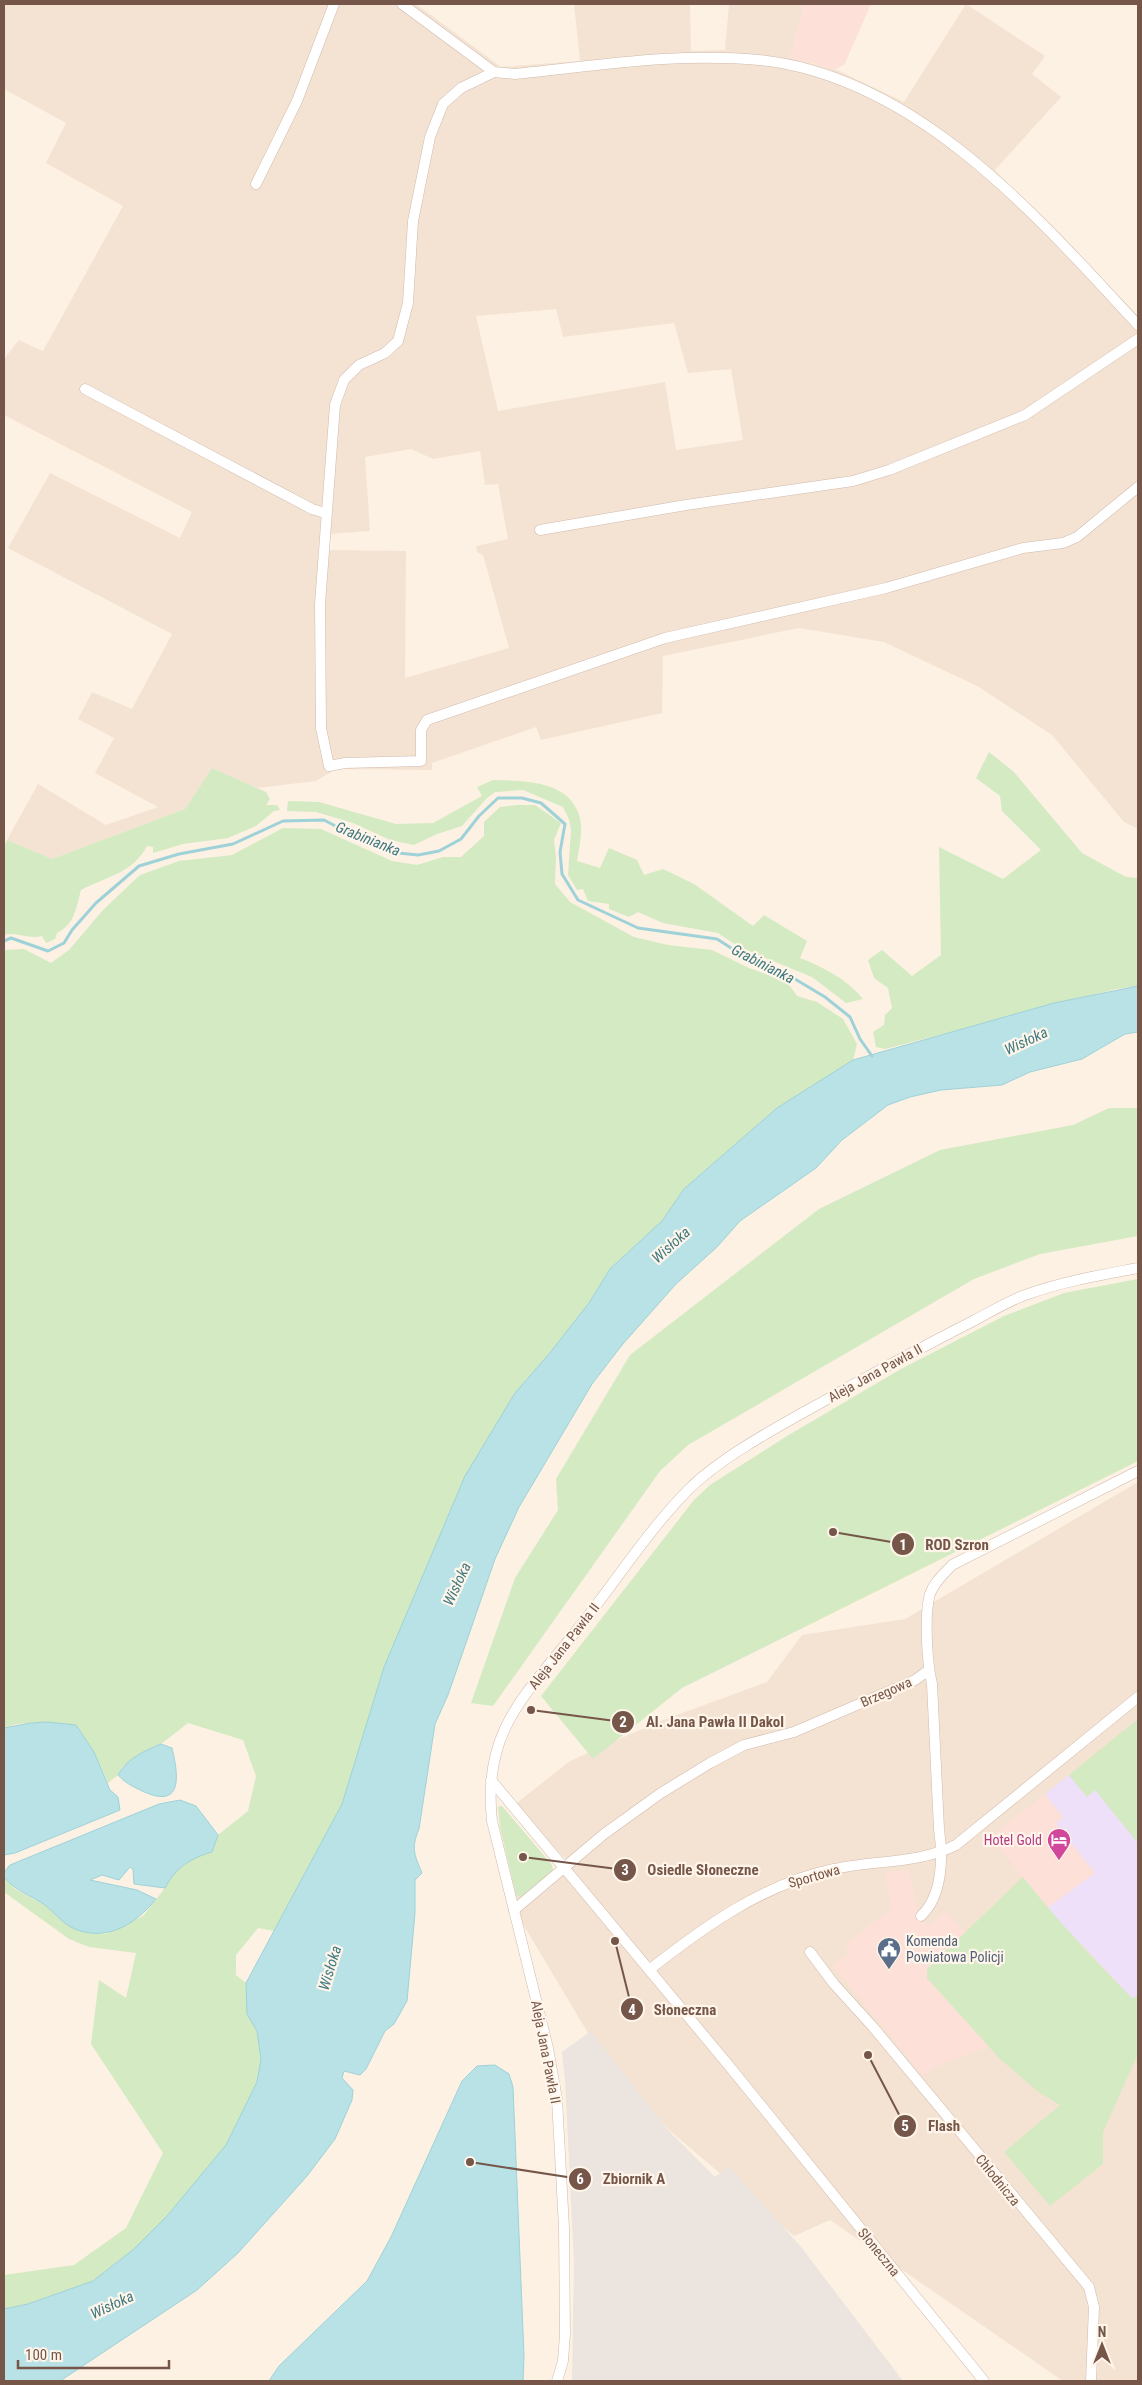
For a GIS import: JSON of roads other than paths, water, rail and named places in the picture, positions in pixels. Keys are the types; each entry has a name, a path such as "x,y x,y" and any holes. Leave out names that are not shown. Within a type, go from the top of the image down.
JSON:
{"street":[{"path":"256,184 297,101 334,4"},
{"path":"402,4 494,72 515,74 684,57 760,60 805,69 844,80 893,104 928,125 984,170 1029,211 1138,325"},
{"path":"494,72 461,88 443,104 430,137 413,221 408,303 398,341 385,354 358,365 344,380 334,405 320,604 321,728 329,766 346,763 421,761 421,730 427,720 665,638 886,588 1023,548 1062,543 1077,537 1138,487"},
{"path":"540,530 686,505 853,481 889,470 1025,415 1138,339"},
{"path":"85,389 312,509 325,513"},
{"name":"Aleja Jana Pawła II","path":"557,2381 563,2361 565,2310 558,2113 548,2048 492,1821 492,1763 504,1727 522,1698 597,1605 648,1536 688,1490 717,1466 803,1413 916,1349 1026,1294 1065,1282 1138,1268"},
{"path":"921,1916 928,1909 936,1890 942,1852 939,1829 932,1684 929,1670 928,1613 930,1593 952,1565 1138,1471"},
{"name":"Brzegowa","path":"564,1868 604,1834 662,1793 710,1763 744,1745 794,1732 915,1680 929,1670"},
{"name":"Sportowa","path":"649,1970 715,1920 772,1888 833,1869 942,1852 956,1845 1138,1697"},
{"name":"Słoneczna","path":"491,1780 649,1970 984,2381"},
{"path":"514,1910 564,1868"},
{"name":"Chłodnicza","path":"810,1952 834,1984 873,2027 1089,2287 1094,2307 1091,2381"}],"water":[{"name":"Wisłoka","path":"1138,986 1138,1032 1125,1034 1082,1059 1030,1072 1002,1085 941,1090 910,1097 888,1105 842,1140 816,1168 740,1221 717,1247 676,1284 622,1345 592,1384 519,1507 495,1559 448,1695 435,1724 419,1829 414,1846 415,1856 422,1873 415,1880 415,1913 407,2001 394,2024 385,2031 366,2069 360,2075 344,2071 342,2078 353,2090 352,2100 335,2139 307,2176 238,2253 197,2290 60,2381 4,2381 4,2309 28,2304 93,2281 134,2249 167,2216 226,2145 257,2082 261,2059 257,2031 247,2014 246,1983 342,1804 384,1667 465,1476 515,1393 589,1303 610,1269 662,1221 684,1189 777,1108 853,1060 1054,1003"},
{"path":"47,1722 76,1725 94,1752 110,1790 118,1797 120,1810 15,1853 4,1855 4,1728"},
{"path":"161,1744 172,1748 176,1780 175,1788 171,1794 164,1796 154,1795 140,1790 118,1775 131,1760"},
{"path":"180,1800 196,1806 218,1835 212,1852 197,1857 184,1865 165,1888 134,1884 133,1869 130,1867 119,1880 102,1875 90,1880 137,1890 156,1899 139,1916 120,1928 98,1933 75,1929 66,1924 42,1903 17,1889 4,1877 4,1872 10,1865 159,1804"},
{"path":"495,2065 509,2074 513,2087 524,2356 523,2381 269,2381 279,2366 367,2281 391,2237 462,2081 477,2066"}],"waterway":[{"name":"Grabinianka","path":"4,941 11,938 48,951 64,943 72,930 96,903 139,866 179,854 233,844 283,821 324,820 362,840 398,853 418,855 439,851 461,839 479,816 498,798 522,798 541,803 565,824 560,852 562,874 578,900 638,928 717,939 753,962 790,976 825,997 850,1017 860,1039 872,1056"}],"place":[{"name":"ROD Szron","path":"833,1532"},
{"name":"Al. Jana Pawła II Dakol","path":"531,1710"},
{"name":"Osiedle Słoneczne","path":"523,1857"},
{"name":"Hotel Gold","path":"1059,1861"},
{"name":"Słoneczna","path":"615,1941"},
{"name":"Komenda Powiatowa Policji","path":"889,1970"},
{"name":"Flash","path":"868,2055"},
{"name":"Zbiornik A","path":"470,2162"}]}
